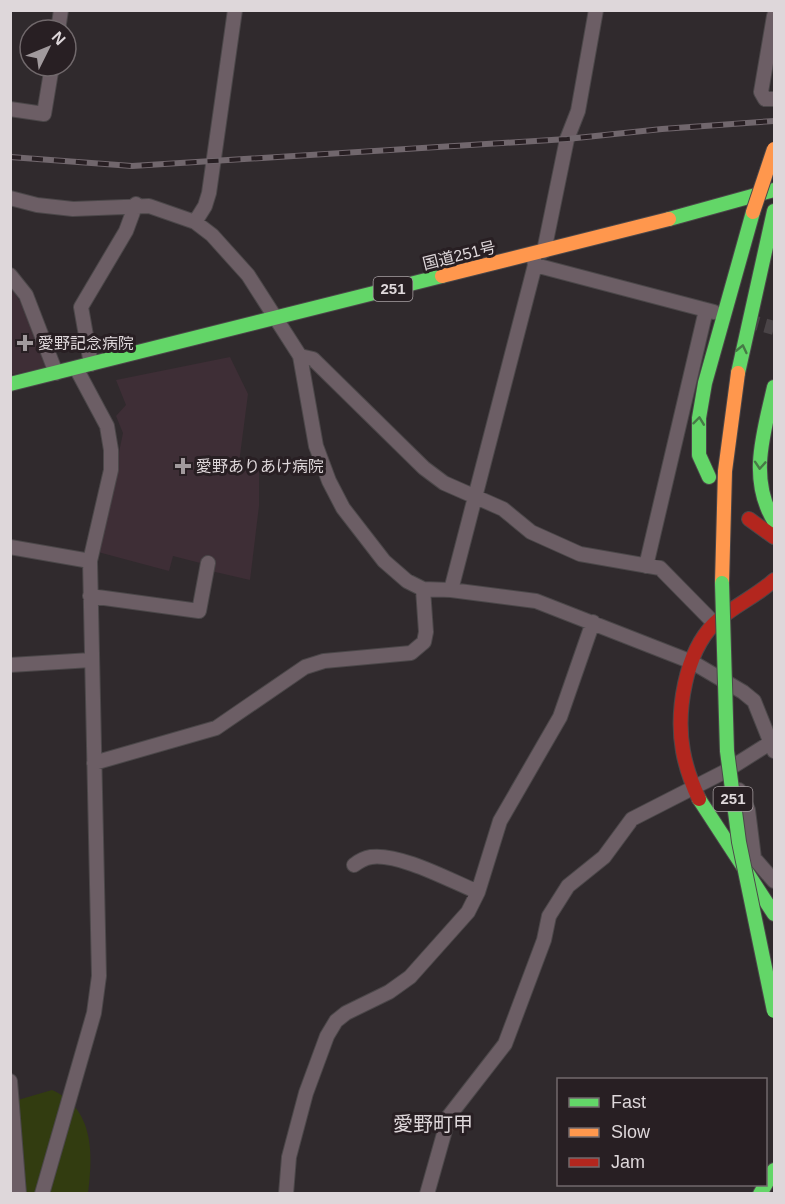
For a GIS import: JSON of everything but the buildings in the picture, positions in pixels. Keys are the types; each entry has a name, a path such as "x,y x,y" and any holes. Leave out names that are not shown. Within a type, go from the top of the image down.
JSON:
{"main road":[{"path":"709,477 699,455 699,418 705,383 753,212 774,148"},
{"name":"国道251号","path":"10,384 277,317 538,256 774,190"},
{"name":"251","path":"731,469 740,359 774,212"},
{"name":"251","path":"774,263 721,520 728,751 739,842 774,1011"},
{"path":"774,387 760,460 759,482 763,501 774,520"},
{"path":"749,519 774,537"},
{"path":"774,580 715,624 701,643 692,662 684,694 681,724 683,755 692,788 710,823 758,885 774,915"}],"street":[{"path":"195,222 205,206 208,193 235,10"},
{"path":"451,590 477,497 567,140 578,111 596,10"},
{"path":"774,16 761,92 765,99 774,99"},
{"path":"10,109 44,114 50,78"},
{"path":"10,198 37,205 73,209 136,204 149,206 195,222 237,261 277,317 300,356 316,446 329,481 343,508 384,561 407,581 423,589 451,590 536,601 692,662 743,692 754,702 772,747 633,819 604,857 568,886 549,916 544,940 505,1044 449,1116 427,1194"},
{"path":"91,364 81,307 126,231 136,204"},
{"path":"538,256 710,311 646,566"},
{"path":"10,275 26,295 56,373"},
{"path":"300,356 313,359 424,468 444,483 503,509 531,532 580,554 660,568 715,624"},
{"path":"42,1194 56,1136 94,1013 99,976 90,561 111,470 111,450 107,426 76,368"},
{"path":"10,548 90,561"},
{"path":"90,596 199,611 208,564"},
{"path":"94,764 216,728 305,667 324,661 411,653 424,642 426,632 423,589"},
{"path":"286,1194 289,1157 306,1093 327,1036 336,1021 346,1013 389,992 410,977 460,922 478,892 500,820 560,717 592,622"},
{"path":"10,665 91,660"},
{"path":"724,772 746,801 754,858 774,881"},
{"path":"354,865 368,857 380,856 400,861 478,892"},
{"path":"10,1081 19,1194"}],"shaded area":[{"name":"愛野記念病院","path":"10,286 31,319 47,367 10,375"},
{"name":"愛野ありあけ病院","path":"230,357 248,394 239,463 259,469 259,506 250,580 211,571 212,566 173,556 169,571 98,552 123,433 116,416 126,405 116,380"}],"green space":[{"path":"52,1090 66,1098 76,1108 88,1134 90,1163 88,1193 11,1194 11,1102"}],"tunnel":[{"path":"745,320 774,328"}],"railway":[{"path":"10,157 132,166 567,139 774,121"}],"traffic: fast":[{"path":"669,219 774,190"},
{"path":"738,373 774,211"},
{"path":"709,477 699,455 699,418 705,383 753,212"},
{"path":"10,384 442,276"},
{"path":"774,387 760,455 762,488 766,505 774,521"},
{"path":"722,583 727,751 739,842 774,1011"},
{"path":"699,799 774,914"},
{"path":"767,1182 774,1170"},
{"path":"760,1194 765,1186"}],"traffic: slow":[{"path":"753,212 774,149"},
{"path":"442,276 669,219"},
{"path":"722,583 725,471 738,373"}],"traffic: jam":[{"path":"749,519 774,537"},
{"path":"699,799 686,764 681,736 682,701 690,667 704,636 714,624 774,580"}],"place":[{"name":"愛野記念病院","path":"25,343"},
{"name":"愛野ありあけ病院","path":"183,466"}],"district":[{"name":"愛野町甲","path":"433,1124"}]}
